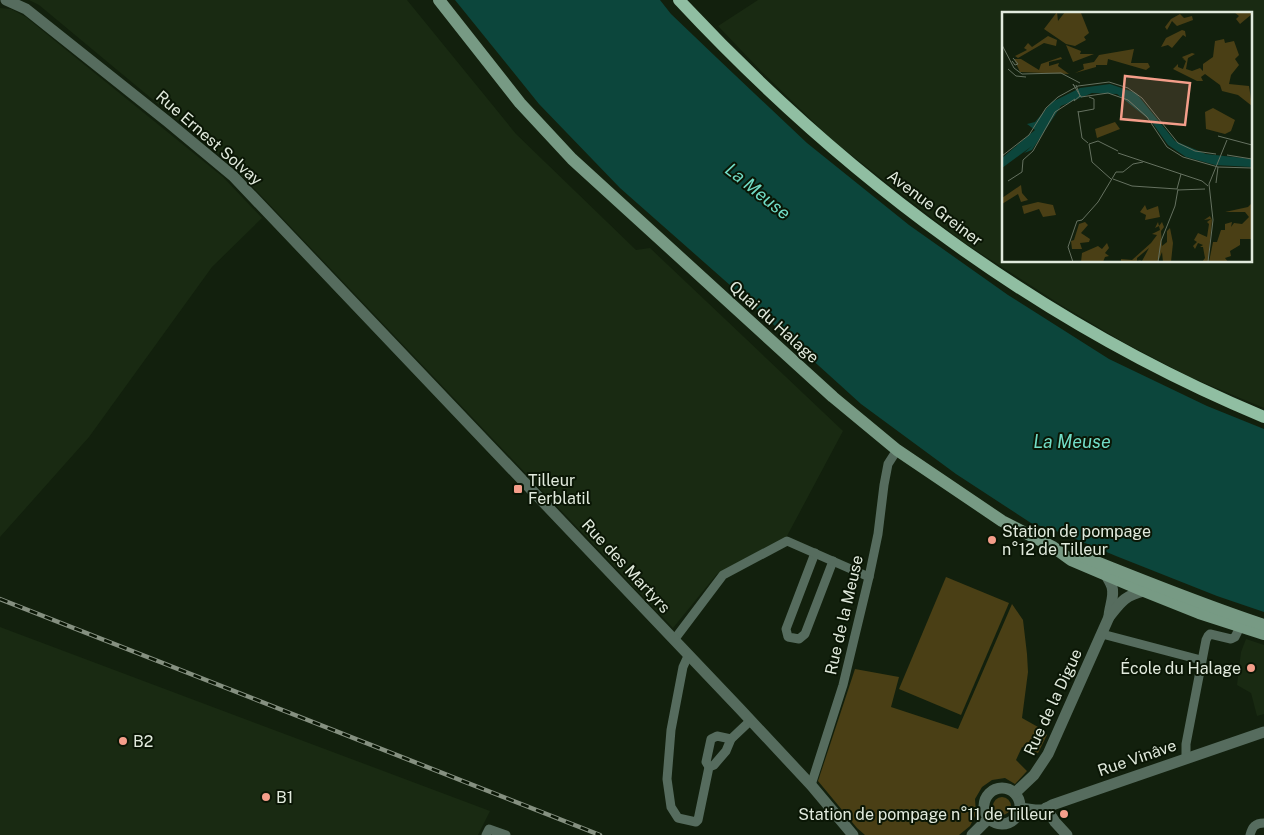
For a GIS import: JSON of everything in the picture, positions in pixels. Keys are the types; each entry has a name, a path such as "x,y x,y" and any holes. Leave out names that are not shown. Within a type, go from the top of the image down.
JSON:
{"main road":[{"name":"Quai du Halage","path":"438,0 503,83 536,122 572,159 833,397 897,450 1002,521 1053,547 1071,560 1200,613 1264,634"},
{"name":"Avenue Greiner","path":"679,0 759,82 815,134 948,239 1039,300 1119,348 1189,384 1264,417"},
{"name":"Quai du Halage","path":"1053,547 1075,553 1174,593 1264,625"}],"street":[{"name":"Rue Ernest Solvay","path":"6,0 26,9 233,176 373,323"},
{"name":"Rue des Martyrs","path":"373,323 750,720 811,785 854,835"},
{"name":"Rue de la Meuse","path":"811,785 843,685 878,534 888,464 897,450"},
{"path":"674,640 722,575 787,541 869,577"},
{"path":"815,553 786,629 788,637 799,639 804,634 833,561"},
{"name":"Rue de la Digue","path":"1106,575 1112,585 1113,592 1109,617"},
{"name":"Rue de la Digue","path":"1015,793 1034,775 1048,754 1109,617 1125,598 1144,591"},
{"path":"1187,758 1186,744 1201,660 1208,636 1213,634 1231,638 1235,637 1240,627"},
{"path":"1102,634 1201,660"},
{"path":"688,656 683,667 671,730 667,779 670,807 678,818 696,822 698,820 709,767 706,762 711,739 717,736 731,739"},
{"path":"709,767 714,765 726,751 731,739 750,720"},
{"name":"Rue Vinâve","path":"1020,808 1035,810 1046,808 1264,732"},
{"path":"1003,788 1015,793 1020,802 1020,808 1016,817 1006,829 989,818 984,809 984,804 988,794 993,790 1003,788"},
{"path":"1046,808 1067,835"},
{"path":"972,835 989,818"},
{"path":"1250,835 1255,825 1264,823"},
{"path":"488,832 506,835"}],"shaded area":[{"path":"29,0 407,0 516,134 636,250 650,248 843,431 787,536 717,574 673,628 248,182 223,158 39,5"},
{"path":"758,0 1264,0 1264,408 1190,377 1123,342 963,242 832,140 718,26"},
{"path":"0,8 11,9 26,17 223,177 262,218 212,267 89,437 0,537"},
{"path":"946,577 1009,603 961,715 899,689"},
{"path":"1012,604 1023,620 1027,654 1028,672 1022,718 1038,727 1047,735 1038,753 1022,747 1016,760 1027,771 1015,784 1005,778 992,780 982,787 975,799 976,814 970,826 959,835 865,835 818,781 855,669 899,677 891,707 958,729"},
{"path":"0,627 490,811 478,835 0,835"},
{"name":"École du Halage","path":"1246,639 1264,645 1264,714 1257,716 1251,693 1237,685 1241,652"},
{"path":"998,797 1006,797 1011,802 1009,813 998,815 993,810 993,802"}],"water":[{"name":"La Meuse","path":"455,0 660,0 671,14 807,143 909,225 1008,295 1109,359 1207,406 1264,429 1264,612 1217,596 1059,532 1031,523 956,474 861,404 620,188 539,104"}],"railway":[{"path":"0,599 600,835"}],"place":[{"name":"Tilleur Ferblatil","path":"518,489"},
{"name":"Station de pompage n°12 de Tilleur","path":"992,540"},
{"name":"École du Halage","path":"1251,668"},
{"name":"B2","path":"123,741"},
{"name":"B1","path":"266,797"},
{"name":"Station de pompage n°11 de Tilleur","path":"1064,814"}]}
